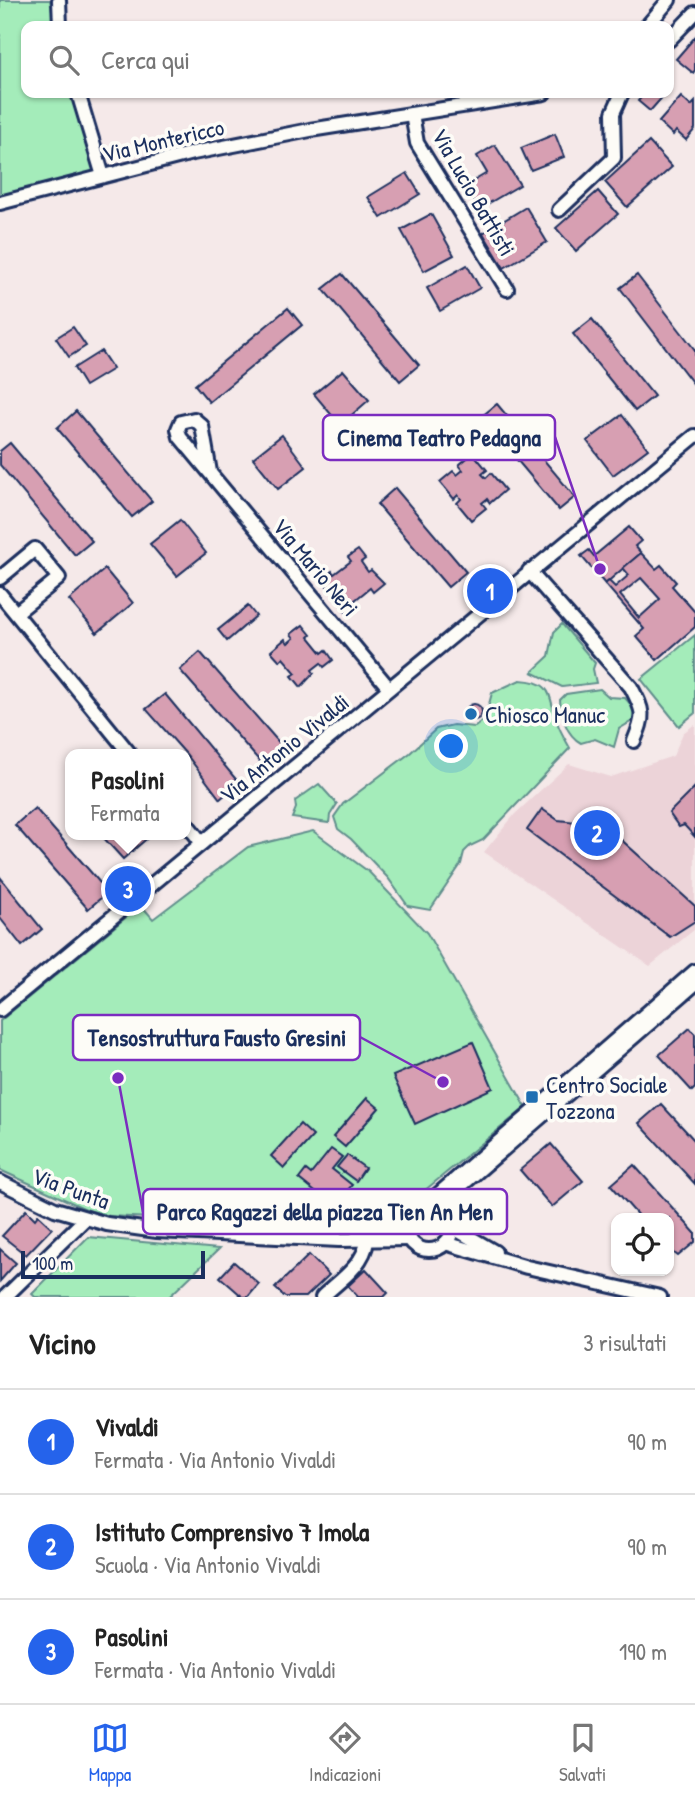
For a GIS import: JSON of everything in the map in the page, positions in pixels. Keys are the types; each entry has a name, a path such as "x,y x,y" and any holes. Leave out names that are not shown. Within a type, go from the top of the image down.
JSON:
{"street":[{"path":"59,0 60,21"},
{"path":"651,21 669,0"},
{"path":"674,35 695,13"},
{"path":"80,98 103,176"},
{"name":"Via Montericco","path":"0,203 219,148 310,130 513,98"},
{"path":"559,210 614,158 613,113 619,98"},
{"name":"Via Lucio Battisti","path":"412,114 417,143 507,289"},
{"name":"Via Antonio Vivaldi","path":"0,1010 695,436"},
{"name":"Via Mario Neri","path":"210,472 389,688"},
{"path":"0,578 35,549 59,578 16,614"},
{"path":"530,571 631,687 642,709 643,720 634,741"},
{"path":"0,594 126,749"},
{"path":"191,829 202,843"},
{"path":"488,1157 456,1192 445,1243 426,1250 414,1244 407,1228 408,1218 416,1209 427,1205 488,1157 689,985 695,971"},
{"name":"Via Punta","path":"0,1182 55,1209 85,1219 157,1231 367,1241 410,1238"},
{"path":"427,1205 441,1208 451,1223 484,1247 527,1267"},
{"name":"Via Punta","path":"339,1240 387,1228 408,1218"},
{"path":"5,1297 85,1219"},
{"path":"322,1297 357,1264 366,1249 367,1241"},
{"path":"445,1243 527,1267 660,1297"}],"shaded area":[{"path":"695,724 695,929 650,966 484,852 515,814 569,764 611,777 673,756 683,733"}],"green space":[{"path":"0,0 50,0 54,21 21,21 21,98 73,98 101,181 0,203"},
{"path":"562,624 595,663 593,669 596,683 562,687 532,672 549,656 554,632"},
{"path":"695,635 695,713 679,726 641,679"},
{"path":"520,680 539,684 548,692 558,725 570,748 483,840 464,852 461,864 430,910 408,906 388,878 338,829 334,817 343,804 410,753 436,729 453,725 475,727 485,719 492,693"},
{"path":"600,689 609,697 625,698 634,708 634,720 619,729 614,747 595,739 581,743 568,730 562,712 560,700 566,694"},
{"path":"319,784 337,804 330,815 329,823 292,818 296,808 295,801"},
{"path":"313,831 369,872 427,933 526,1107 418,1196 341,1227 109,1216 88,1210 0,1170 0,1021 141,905 153,919 248,847"},
{"path":"88,1237 219,1249 169,1297 35,1297 32,1294"}],"building":[{"path":"695,37 695,70 693,73 676,59"},
{"path":"681,97 691,106 695,102 695,129 686,140 676,131 673,135 659,122"},
{"path":"641,98 662,98 650,111 638,101"},
{"path":"555,134 564,157 531,170 521,148"},
{"path":"649,142 672,167 627,207 605,182"},
{"path":"495,145 520,185 479,209 465,186 487,173 477,156"},
{"path":"407,173 420,194 381,218 368,197"},
{"path":"598,191 618,214 576,251 556,228"},
{"path":"526,207 547,242 504,268 483,233"},
{"path":"431,214 454,255 424,271 401,230"},
{"path":"467,265 480,288 440,311 427,288"},
{"path":"342,274 419,365 400,381 323,289"},
{"path":"637,275 695,350 695,386 620,288"},
{"path":"288,308 302,325 209,402 195,385"},
{"path":"592,319 654,396 635,411 573,334"},
{"path":"73,327 86,346 69,357 56,338"},
{"path":"101,351 113,369 85,386 74,368"},
{"path":"343,370 369,400 340,425 314,394"},
{"path":"497,404 575,497 559,510 481,417"},
{"path":"76,411 152,501 132,517 57,428"},
{"path":"622,415 648,449 613,475 587,441"},
{"path":"282,435 306,467 278,489 253,458"},
{"path":"10,443 92,541 75,555 0,465 0,451"},
{"path":"473,453 487,470 482,474 486,478 491,473 505,490 490,503 487,499 482,503 486,508 471,520 457,503 461,499 458,495 454,499 440,482 453,471 457,475 463,470 459,465"},
{"path":"395,488 466,572 448,587 377,504"},
{"path":"180,520 206,553 177,576 150,544"},
{"path":"629,527 641,541 635,546 641,553 605,584 581,556 589,550 594,556"},
{"path":"358,550 365,559 361,562 368,572 371,570 384,583 373,592 370,588 355,600 357,604 346,612 336,598 340,595 335,588 331,591 322,579 351,561 348,557"},
{"path":"641,553 656,569 661,565 676,582 672,586 695,612 695,627 657,660 636,636 644,629 605,584 609,581 615,587 629,575 623,568","holes":["641,578 660,599 639,618 620,595"]},
{"path":"105,569 133,603 97,633 69,600"},
{"path":"248,606 256,616 227,641 218,630"},
{"path":"303,625 322,653 326,650 333,660 324,667 321,663 312,670 314,673 301,687 292,676 296,673 283,658 280,661 271,651 285,639 288,643 294,638 291,634"},
{"path":"200,652 283,747 263,765 180,670"},
{"path":"165,694 239,783 220,799 191,761 191,749 182,749 146,709"},
{"path":"474,704 480,706 480,718 474,720 468,718 466,712 468,706"},
{"path":"695,787 695,837 684,825 679,827 669,813"},
{"path":"35,808 108,892 88,909 15,825"},
{"path":"542,809 558,820 576,822 588,810 695,906 695,921 670,937 527,830"},
{"path":"106,840 145,840 123,859"},
{"path":"0,877 42,929 22,946 0,918"},
{"path":"690,1028 695,1034 695,1088 692,1091 659,1055"},
{"path":"473,1042 493,1088 415,1124 393,1076"},
{"path":"367,1098 379,1108 345,1147 333,1137"},
{"path":"661,1104 695,1141 695,1184 639,1123"},
{"path":"300,1124 313,1136 284,1168 271,1156"},
{"path":"551,1144 583,1181 552,1207 520,1170"},
{"path":"331,1149 342,1157 332,1169 352,1185 334,1207 299,1179 306,1170 311,1174"},
{"path":"347,1155 365,1168 356,1181 337,1167"},
{"path":"634,1165 695,1233 695,1242 678,1256 674,1253 674,1213 636,1213 611,1185"},
{"path":"26,1210 35,1219 38,1215 52,1228 26,1255 2,1236"},
{"path":"0,1249 16,1263 0,1281"},
{"path":"309,1255 329,1275 306,1297 285,1297 275,1288"},
{"path":"234,1262 259,1284 248,1297 243,1297 220,1277"},
{"path":"366,1269 388,1293 384,1297 358,1297 348,1286"}],"place":[{"name":"Cinema Teatro Pedagna","path":"600,569"},
{"name":"Vivaldi","path":"490,591"},
{"name":"Chiosco Manuc","path":"471,714"},
{"name":"Istituto Comprensivo 7 Imola","path":"597,833"},
{"name":"Pasolini","path":"128,889"},
{"name":"Parco Ragazzi della piazza Tien An Men","path":"118,1078"},
{"name":"Tensostruttura Fausto Gresini","path":"443,1082"},
{"name":"Centro Sociale Tozzona","path":"532,1097"}]}
